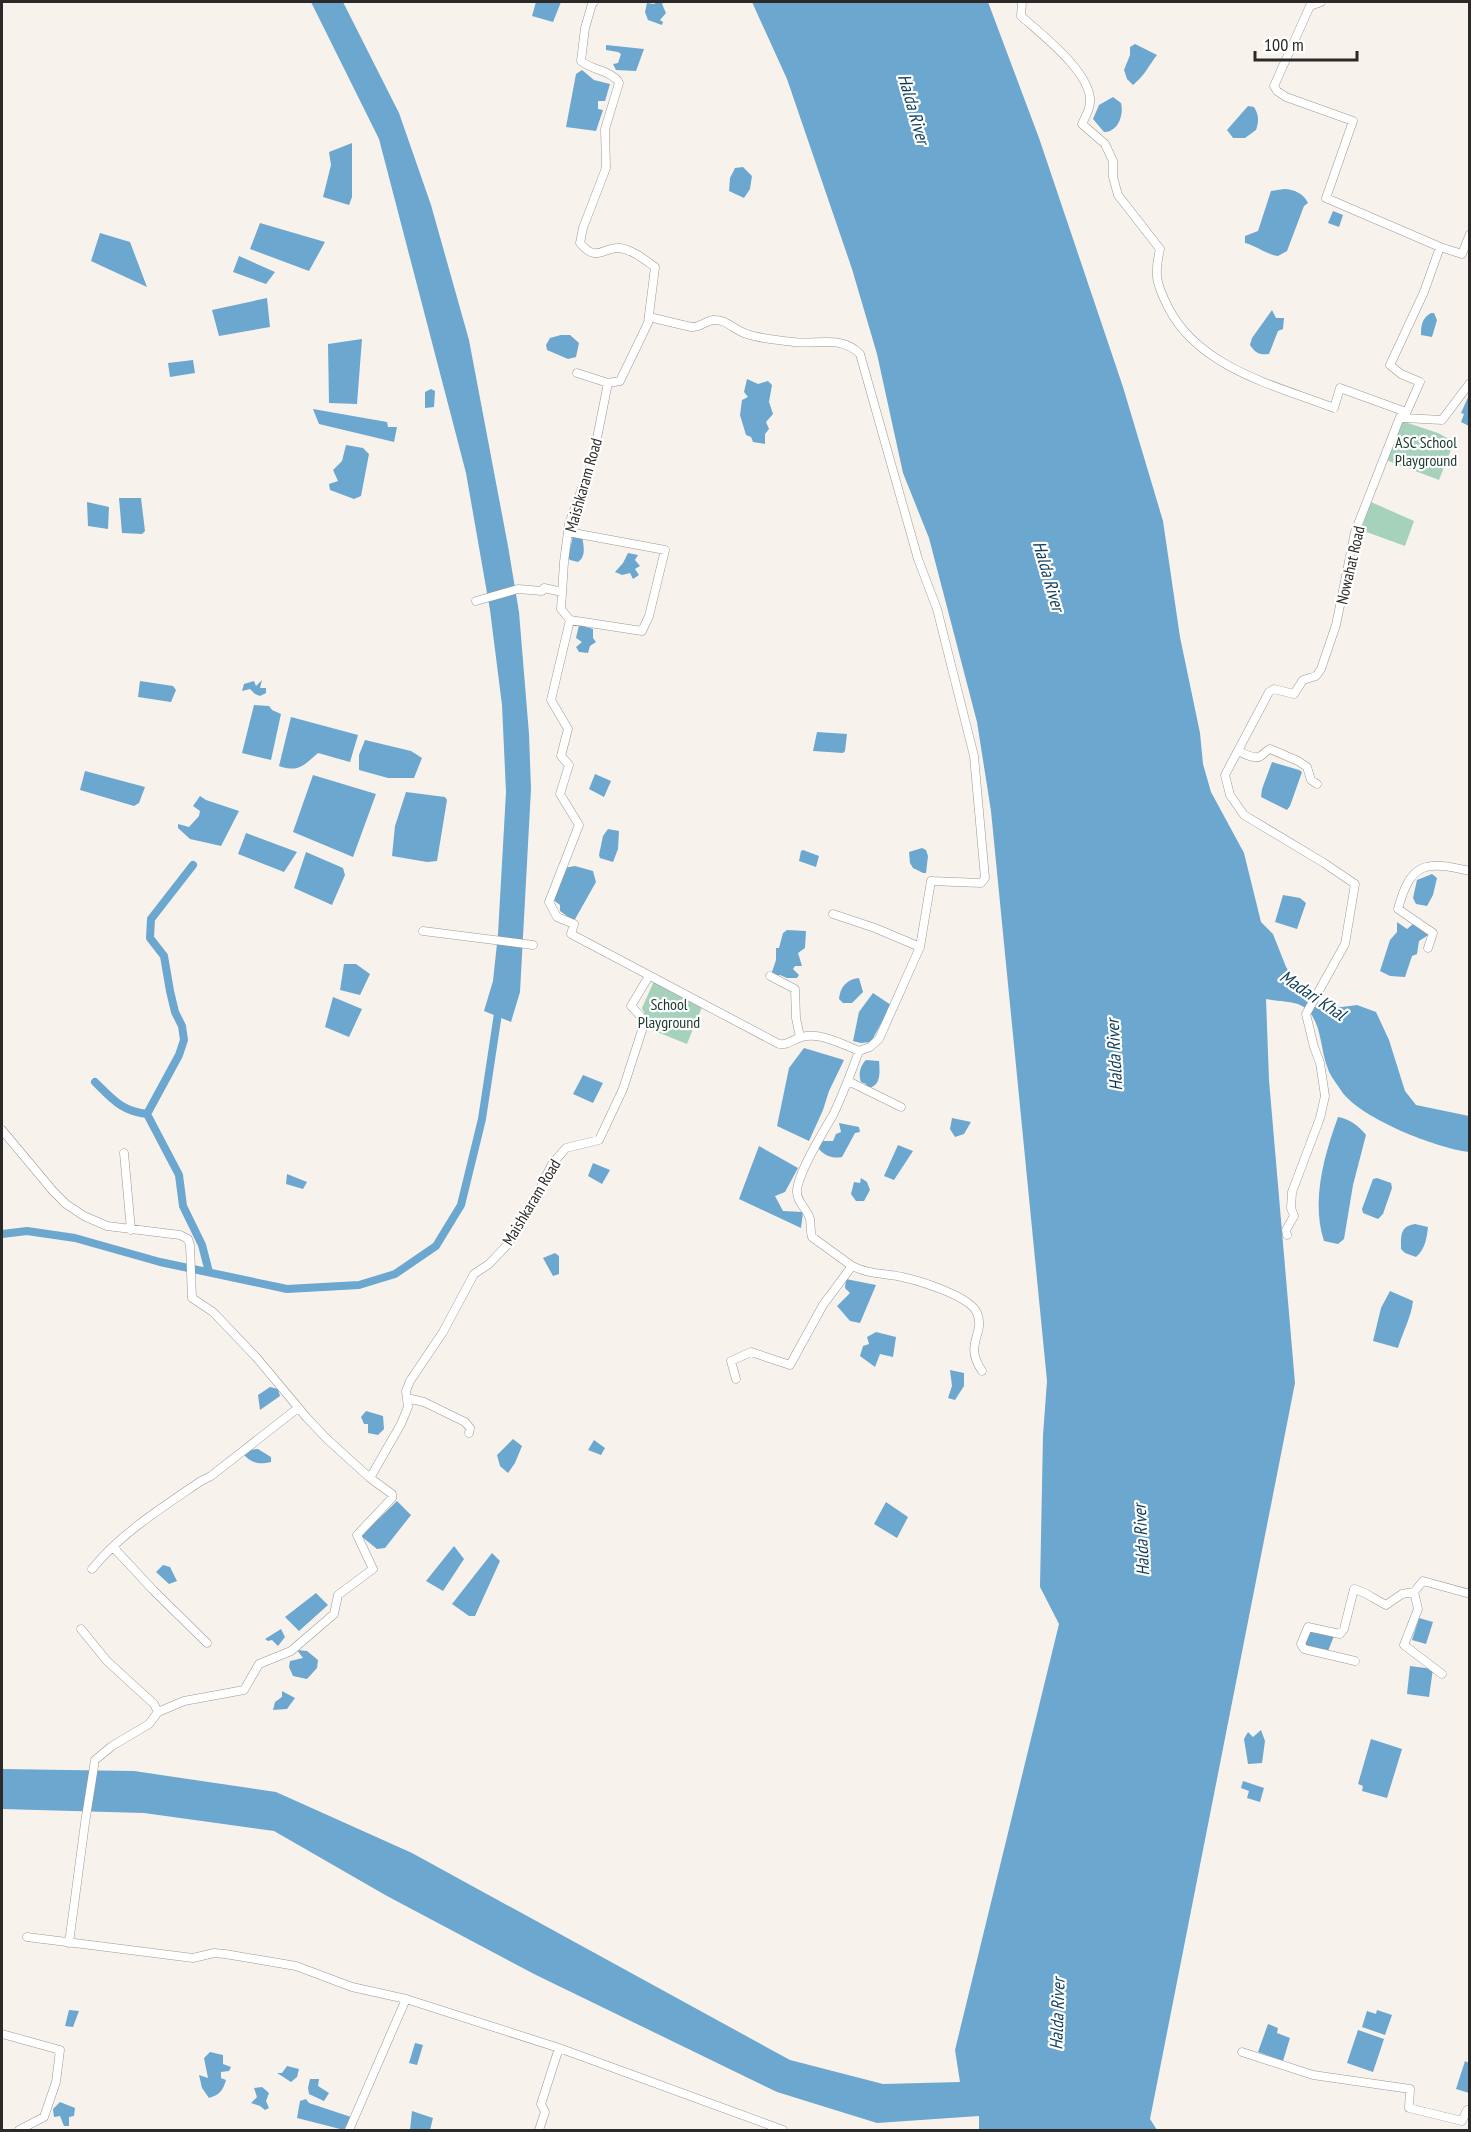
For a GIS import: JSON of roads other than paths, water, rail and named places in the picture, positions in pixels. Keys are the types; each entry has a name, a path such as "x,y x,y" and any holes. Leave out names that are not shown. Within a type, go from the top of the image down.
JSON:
{"street":[{"path":"577,373 608,383 620,381 648,323 655,267 640,256 620,248 598,254 584,248 580,243 583,228 608,162 605,129 607,116 619,83 614,77 590,68 581,61 585,28 594,2"},
{"path":"1022,2 1021,16 1066,55 1089,90 1090,104 1082,124 1105,144 1113,161 1113,177 1118,195 1161,249 1156,280 1174,320 1191,340 1214,358 1255,378 1334,408 1340,388 1405,415 1442,420 1470,383"},
{"path":"1321,2 1310,6 1274,86 1286,97 1353,122 1326,198 1440,247 1462,254 1470,234"},
{"name":"Nowahat Road","path":"1287,1235 1286,1230 1294,1216 1291,1208 1292,1192 1320,1118 1325,1096 1320,1063 1306,1014 1345,944 1355,884 1244,815 1230,795 1225,775 1269,692 1274,689 1294,694 1303,680 1316,677 1321,669 1336,625 1355,532 1400,417 1405,415 1420,382 1401,374 1390,365 1424,292 1440,247"},
{"path":"568,532 665,550 649,616 642,630 570,620 551,700 568,729 561,756 569,765 560,795 579,825 549,902 557,917 574,924 571,934 779,1044 784,1045 800,1037 824,1038 859,1051 870,1047 879,1039 920,947 931,881 981,883 985,878 974,756 937,609 918,559 860,354 853,347 835,342 795,342 745,334 726,322 712,320 698,328 649,317"},
{"name":"Maishkaram Road","path":"570,620 561,609 568,532 593,458 608,383"},
{"path":"480,599 518,589 542,591 544,588 562,592"},
{"path":"1238,752 1256,758 1270,749 1281,753 1307,767 1311,780 1317,784"},
{"path":"1428,948 1433,933 1398,909 1411,878 1422,867 1439,864 1470,871"},
{"path":"833,914 875,928 920,947"},
{"path":"423,931 441,931 489,941 533,945"},
{"name":"Maishkaram Road","path":"407,1398 406,1391 410,1381 443,1332 474,1274 489,1264 508,1244 532,1205 552,1164 566,1148 599,1140 623,1089 645,1021 631,1006 649,975"},
{"path":"770,976 795,990 796,1018 800,1037"},
{"path":"859,1051 848,1081 820,1135 800,1181 797,1193 809,1216 812,1236 852,1266 875,1275 902,1277 960,1297 976,1310 978,1316 973,1350 975,1360 982,1371"},
{"path":"848,1081 901,1107"},
{"path":"2,1130 28,1164 66,1204 95,1222 131,1230 180,1235 188,1239 192,1298 213,1312 327,1440 392,1494 392,1498 357,1535 373,1569 338,1595 334,1614 291,1651 259,1664 244,1690 184,1701 158,1712 149,1724 112,1746 94,1763 69,1942"},
{"path":"124,1153 131,1230"},
{"path":"736,1379 731,1360 751,1352 790,1365 823,1305 852,1266"},
{"path":"370,1478 401,1424 408,1407 407,1398 424,1402 465,1422 470,1428 469,1433"},
{"path":"92,1569 129,1533 201,1480 211,1476 298,1408"},
{"path":"113,1547 153,1591 207,1643"},
{"path":"1355,1661 1304,1649 1301,1644 1308,1627 1340,1634 1344,1629 1354,1589 1365,1591 1373,1599 1386,1605 1402,1594 1414,1592 1423,1581 1470,1594"},
{"path":"1414,1592 1418,1609 1404,1645 1442,1674"},
{"path":"81,1629 107,1661 154,1704 158,1712"},
{"path":"27,1937 193,1958 214,1953 225,1954 296,1966 352,1986 406,1999 559,2048 774,2129 783,2130"},
{"path":"349,2130 406,1999"},
{"path":"2,2034 60,2050 56,2082 44,2117 19,2130"},
{"path":"539,2130 545,2112 541,2104 559,2048"},
{"path":"1242,2052 1313,2075 1410,2089 1409,2108 1462,2121 1467,2110 1470,2110"}],"water":[{"path":"311,2 343,2 399,113 431,205 469,340 519,612 529,734 531,789 520,992 511,1022 484,1011 493,981 498,934 506,792 502,705 490,610 466,473 379,139"},
{"path":"536,2 561,2 553,22 532,16"},
{"path":"663,2 666,13 660,20 663,22 662,25 648,20 645,12 647,3"},
{"name":"Halda River","path":"752,2 988,2 1039,138 1123,387 1163,521 1180,637 1200,733 1203,764 1211,792 1244,853 1261,922 1273,934 1286,967 1308,998 1322,1006 1357,1005 1376,1012 1389,1040 1405,1091 1416,1105 1469,1116 1469,1152 1438,1145 1382,1122 1352,1102 1342,1092 1329,1072 1319,1032 1312,1015 1298,1004 1266,999 1269,1080 1295,1383 1150,2119 1157,2130 979,2130 979,2116 877,2123 777,2092 536,1975 387,1896 274,1831 144,1813 2,1809 2,1769 134,1771 276,1792 412,1853 790,2060 883,2084 960,2082 955,2050 1059,1624 1040,1587 1043,1435 1047,1381 991,811 977,722 929,538 903,473 877,354 852,269 787,79"},
{"path":"1135,44 1157,55 1133,85 1127,79 1124,70 1130,55 1130,47"},
{"path":"606,45 644,49 636,71 616,70 613,64 618,63 621,54 606,50"},
{"path":"582,70 594,80 610,84 605,101 598,101 598,109 603,110 596,131 566,127 576,74"},
{"path":"1113,97 1121,103 1121,117 1113,129 1104,132 1093,119 1099,105"},
{"path":"1248,106 1254,107 1257,113 1256,130 1245,138 1233,138 1227,130"},
{"path":"352,143 352,197 349,205 323,197 331,165 329,152"},
{"path":"743,167 752,176 750,189 744,198 729,191 730,178 735,168"},
{"path":"1284,189 1298,193 1308,203 1304,206 1287,251 1278,256 1245,243 1245,236 1258,231 1271,191"},
{"path":"1333,211 1343,215 1339,227 1328,223"},
{"path":"260,223 325,242 309,271 250,249"},
{"path":"100,233 130,242 147,287 91,261"},
{"path":"239,256 275,272 266,284 233,272"},
{"path":"267,298 270,327 219,336 212,310"},
{"path":"1272,310 1276,318 1284,318 1283,329 1278,331 1269,354 1261,354 1250,345 1252,338"},
{"path":"1431,313 1434,313 1437,320 1432,337 1421,335 1423,322"},
{"path":"570,335 579,343 576,357 568,359 547,350 546,345 550,338"},
{"path":"362,339 357,404 329,403 328,344"},
{"path":"193,360 195,373 170,377 168,363"},
{"path":"747,379 758,384 768,381 772,385 769,402 773,414 766,422 769,429 765,434 765,444 753,442 751,437 746,435 740,415 742,400 748,397 744,392"},
{"path":"431,389 435,391 434,407 425,408 425,392"},
{"path":"1469,395 1469,426 1461,422 1464,414 1461,413"},
{"path":"313,409 387,422 388,427 397,427 394,442 319,424"},
{"path":"346,445 363,448 369,454 361,496 354,499 330,490 329,484 338,481 333,470 342,461"},
{"path":"119,498 141,498 145,531 142,534 122,533"},
{"path":"87,502 109,507 108,529 88,526"},
{"path":"573,536 582,537 583,540 583,554 578,562 568,557"},
{"path":"628,553 638,555 635,560 640,566 635,569 639,575 633,579 630,573 622,575 615,572"},
{"path":"579,625 593,629 593,638 596,642 590,646 588,653 579,652 576,647 582,642 576,638"},
{"path":"262,680 260,688 266,688 266,693 260,696 250,689 242,691 244,684 254,681 256,686"},
{"path":"140,681 173,686 176,690 171,702 138,697"},
{"path":"254,705 269,706 281,714 271,760 242,753"},
{"path":"291,717 358,735 350,762 318,753 301,767 292,769 279,766"},
{"path":"817,732 847,734 845,751 843,753 813,751"},
{"path":"365,740 411,751 422,758 414,778 388,778 359,770 359,755"},
{"path":"1272,762 1302,772 1287,810 1261,797"},
{"path":"85,771 145,787 139,803 134,806 80,790"},
{"path":"595,774 611,781 604,797 589,789"},
{"path":"313,775 376,794 353,857 293,832"},
{"path":"406,792 445,797 447,800 437,861 427,862 392,856 395,826"},
{"path":"200,796 239,811 221,846 190,839 178,828 178,824 189,827 199,816 200,811 193,806"},
{"path":"608,829 619,831 618,849 613,862 600,858 599,855 603,836"},
{"path":"246,833 297,852 284,872 238,854"},
{"path":"922,848 926,850 928,856 926,873 913,868 910,863 909,852"},
{"path":"803,850 819,856 816,867 799,861"},
{"path":"306,852 343,868 345,875 332,905 294,888"},
{"path":"575,866 593,871 596,882 574,921 560,911 560,905 552,899 564,868"},
{"path":"1432,874 1437,878 1433,895 1427,906 1416,904 1413,898 1417,880"},
{"path":"1283,895 1300,898 1306,903 1297,929 1275,922"},
{"path":"1397,922 1407,929 1413,924 1430,934 1419,941 1417,954 1412,956 1405,977 1390,976 1380,971 1390,940 1397,932"},
{"path":"787,930 806,931 805,948 798,953 802,966 795,966 793,969 799,975 797,978 774,976 772,972 776,960 776,948 779,948 783,933"},
{"path":"344,964 356,964 370,974 360,995 340,990"},
{"path":"859,978 863,992 852,1003 843,1003 839,999 843,987 851,980"},
{"path":"873,993 891,1005 871,1042 853,1041 859,1012"},
{"path":"333,997 362,1009 349,1037 325,1027"},
{"path":"804,1048 844,1060 809,1141 777,1126 789,1068"},
{"path":"866,1060 879,1061 880,1070 879,1079 875,1085 867,1088 866,1084 861,1082 860,1076 861,1068"},
{"path":"583,1075 603,1083 593,1103 573,1094"},
{"path":"1338,1117 1354,1123 1366,1135 1353,1185 1344,1239 1338,1244 1324,1241 1320,1226 1319,1194 1324,1163"},
{"path":"952,1118 971,1122 964,1134 955,1137 950,1129"},
{"path":"839,1123 859,1127 860,1132 855,1133 842,1157 839,1158 827,1155 819,1149 821,1141 833,1141 836,1134 841,1132"},
{"path":"898,1145 913,1151 894,1180 884,1176"},
{"path":"759,1146 798,1168 785,1192 775,1196 783,1211 803,1212 801,1228 739,1199"},
{"path":"593,1163 610,1170 602,1184 588,1176"},
{"path":"287,1174 307,1182 303,1189 286,1184"},
{"path":"861,1178 867,1182 870,1190 864,1201 856,1201 851,1194 854,1182 860,1183"},
{"path":"1377,1178 1391,1183 1392,1188 1383,1214 1378,1219 1363,1213 1362,1209 1373,1179"},
{"path":"1415,1224 1428,1227 1423,1247 1416,1257 1401,1249 1401,1236 1404,1229"},
{"path":"555,1253 559,1256 559,1274 553,1276 543,1258"},
{"path":"846,1279 876,1285 860,1323 850,1321 837,1306 850,1293 845,1288"},
{"path":"1390,1291 1413,1301 1398,1348 1373,1341 1381,1308"},
{"path":"876,1332 896,1337 893,1357 880,1354 875,1367 860,1356 863,1346 869,1344 867,1337"},
{"path":"950,1370 964,1373 964,1386 955,1400 948,1398 952,1386"},
{"path":"270,1387 278,1389 280,1396 260,1410 258,1395"},
{"path":"366,1411 383,1416 384,1429 378,1435 368,1433 368,1424 364,1424 361,1417"},
{"path":"513,1439 522,1446 508,1473 500,1466 497,1455"},
{"path":"594,1440 605,1448 601,1455 588,1450"},
{"path":"258,1449 271,1457 271,1462 255,1462 243,1454 246,1450"},
{"path":"397,1501 411,1515 385,1548 377,1549 361,1536"},
{"path":"886,1502 908,1517 897,1538 874,1524"},
{"path":"454,1546 464,1559 443,1591 426,1581"},
{"path":"492,1553 500,1561 475,1616 469,1616 452,1604"},
{"path":"163,1565 170,1567 177,1581 169,1584 156,1572"},
{"path":"316,1593 328,1605 299,1631 285,1617"},
{"path":"1419,1618 1433,1622 1426,1644 1412,1640"},
{"path":"281,1629 285,1637 278,1646 272,1640 265,1639"},
{"path":"1309,1630 1334,1636 1328,1651 1305,1645"},
{"path":"297,1650 307,1651 318,1660 317,1668 307,1679 293,1676 289,1667 290,1661 303,1658"},
{"path":"1410,1666 1433,1669 1429,1697 1407,1694"},
{"path":"282,1691 295,1698 287,1709 273,1710 275,1702 282,1697"},
{"path":"1261,1730 1265,1741 1262,1763 1248,1764 1244,1739 1248,1732 1253,1737"},
{"path":"1371,1739 1402,1749 1387,1798 1362,1791 1363,1786 1358,1784"},
{"path":"1243,1781 1264,1788 1260,1802 1247,1798 1249,1791 1241,1788"},
{"path":"69,2010 79,2011 73,2027 65,2026"},
{"path":"1377,2010 1392,2015 1385,2035 1362,2027 1367,2011 1376,2014"},
{"path":"1268,2024 1278,2028 1277,2033 1290,2038 1283,2061 1258,2052"},
{"path":"1358,2030 1384,2039 1373,2072 1347,2063"},
{"path":"415,2043 423,2045 417,2065 409,2063"},
{"path":"210,2052 223,2055 223,2064 231,2067 229,2071 221,2072 221,2078 226,2080 222,2090 209,2098 202,2088 199,2075 208,2078 204,2058"},
{"path":"1465,2061 1469,2063 1469,2093 1456,2089"},
{"path":"287,2066 299,2069 297,2077 291,2082 277,2073 282,2073"},
{"path":"310,2079 319,2079 318,2086 329,2093 324,2101 309,2094"},
{"path":"262,2087 269,2093 266,2101 269,2108 265,2110 251,2103 257,2097 254,2088"},
{"path":"306,2099 309,2103 351,2117 344,2130 297,2118 300,2101"},
{"path":"60,2102 75,2108 74,2116 69,2117 69,2126 64,2126 60,2116 54,2117 53,2109"},
{"path":"412,2111 433,2118 430,2130 410,2130"}],"waterway":[{"path":"193,865 151,919 150,938 164,956 170,991 175,1012 182,1026 184,1040 179,1055 147,1114 179,1175 183,1206 202,1245 209,1272"},
{"path":"2,1234 27,1231 75,1238 160,1262 287,1289 359,1285 395,1274 436,1246 461,1205 482,1119 499,1007"},
{"path":"95,1082 124,1107 147,1114"}],"park label":[{"name":"ASC School Playground","path":"1426,451"},
{"name":"School Playground","path":"669,1013"}],"water label":[{"name":"Madari Khal","path":"1313,995"}]}
